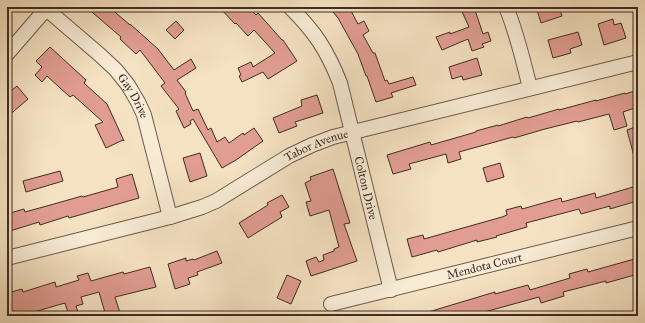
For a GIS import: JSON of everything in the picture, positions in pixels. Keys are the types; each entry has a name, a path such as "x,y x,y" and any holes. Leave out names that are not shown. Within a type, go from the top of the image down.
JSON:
{"street":[{"name":"Colton Drive","path":"290,7 302,18 325,49 333,64 340,83 391,290"},
{"path":"506,7 520,46 530,88"},
{"path":"7,54 45,8"},
{"name":"Gay Drive","path":"45,8 100,55 116,70 128,85 144,115 170,216"},
{"name":"Tabor Avenue","path":"7,258 202,207 216,201 289,156 312,145 333,138 638,62"},
{"name":"Mendota Court","path":"331,304 638,228"}],"building":[{"path":"86,7 109,7 158,49 174,70 191,59 196,68 177,80 186,92 185,93 193,111 198,109 208,130 211,128 217,142 225,137 229,143 243,133 244,135 254,128 263,141 222,168 193,119 190,121 191,124 184,128 176,111 179,109 161,86 165,83 140,50 136,54 120,39 121,37"},
{"path":"219,7 249,7 256,15 258,13 283,40 297,61 268,79 263,72 242,82 239,76 241,75 238,68 251,62 253,67 275,53 254,30 248,36"},
{"path":"329,7 349,7 358,24 364,21 369,31 363,35 373,53 375,53 385,81 387,80 389,84 413,77 416,85 391,93 393,97 376,102 358,54 338,18"},
{"path":"460,7 474,7 483,34 488,32 491,41 482,44 484,47 472,51 468,39 442,50 436,37 469,27"},
{"path":"546,7 559,7 562,16 541,23 537,10"},
{"path":"613,19 614,25 621,23 626,38 604,45 598,24"},
{"path":"176,21 184,30 175,39 166,30"},
{"path":"578,32 582,45 570,49 571,53 553,58 548,40"},
{"path":"50,47 86,80 84,83 107,104 124,141 123,140 106,148 95,125 103,122 73,95 70,97 47,76 42,82 35,75 42,67 36,61"},
{"path":"477,58 482,75 463,80 462,76 452,79 449,67"},
{"path":"17,86 28,99 7,117 7,94"},
{"path":"638,90 638,107 623,112 627,126 614,130 609,114 514,138 513,137 459,152 461,159 448,163 446,154 409,164 411,169 393,174 387,155 430,142 431,145 527,117 528,118"},
{"path":"317,95 323,113 295,122 297,126 279,133 273,118 302,106 301,100"},
{"path":"638,126 638,159 635,160 627,130"},
{"path":"200,153 207,176 190,182 183,158"},
{"path":"500,163 504,177 487,182 483,168"},
{"path":"333,169 350,223 344,224 357,261 311,276 306,261 316,257 319,262 324,260 323,255 334,251 334,249 339,247 329,210 310,216 306,202 311,201 305,183 311,180 310,177"},
{"path":"60,171 63,181 26,192 23,181"},
{"path":"132,174 139,198 69,218 68,216 40,225 39,222 10,231 7,222 7,214 24,209 25,212 118,187 116,179"},
{"path":"633,187 637,201 610,209 610,206 581,214 579,209 526,223 527,227 496,236 497,237 477,242 477,240 438,252 437,250 412,257 407,239 423,235 424,239 502,217 507,215 506,210 521,206 522,209 561,198 562,202 595,193 596,198"},
{"path":"282,195 289,207 280,212 282,217 248,238 239,223 268,205 267,203"},
{"path":"217,251 222,263 197,272 198,275 188,278 190,284 175,289 168,264 186,258 186,261 194,260"},
{"path":"638,258 638,274 606,283 606,281 563,292 564,296 541,303 539,297 470,316 425,316 425,313 495,292 495,294 528,285 530,290 570,278 569,274 587,269 588,272"},
{"path":"150,267 156,287 115,297 121,316 106,316 99,292 81,297 83,304 76,306 79,316 69,316 65,303 20,316 7,316 7,299 10,298 8,293 22,289 23,292 55,282 56,287 79,280 77,276 88,273 91,281 123,272 124,274"},
{"path":"287,275 301,281 291,304 277,298"}]}
